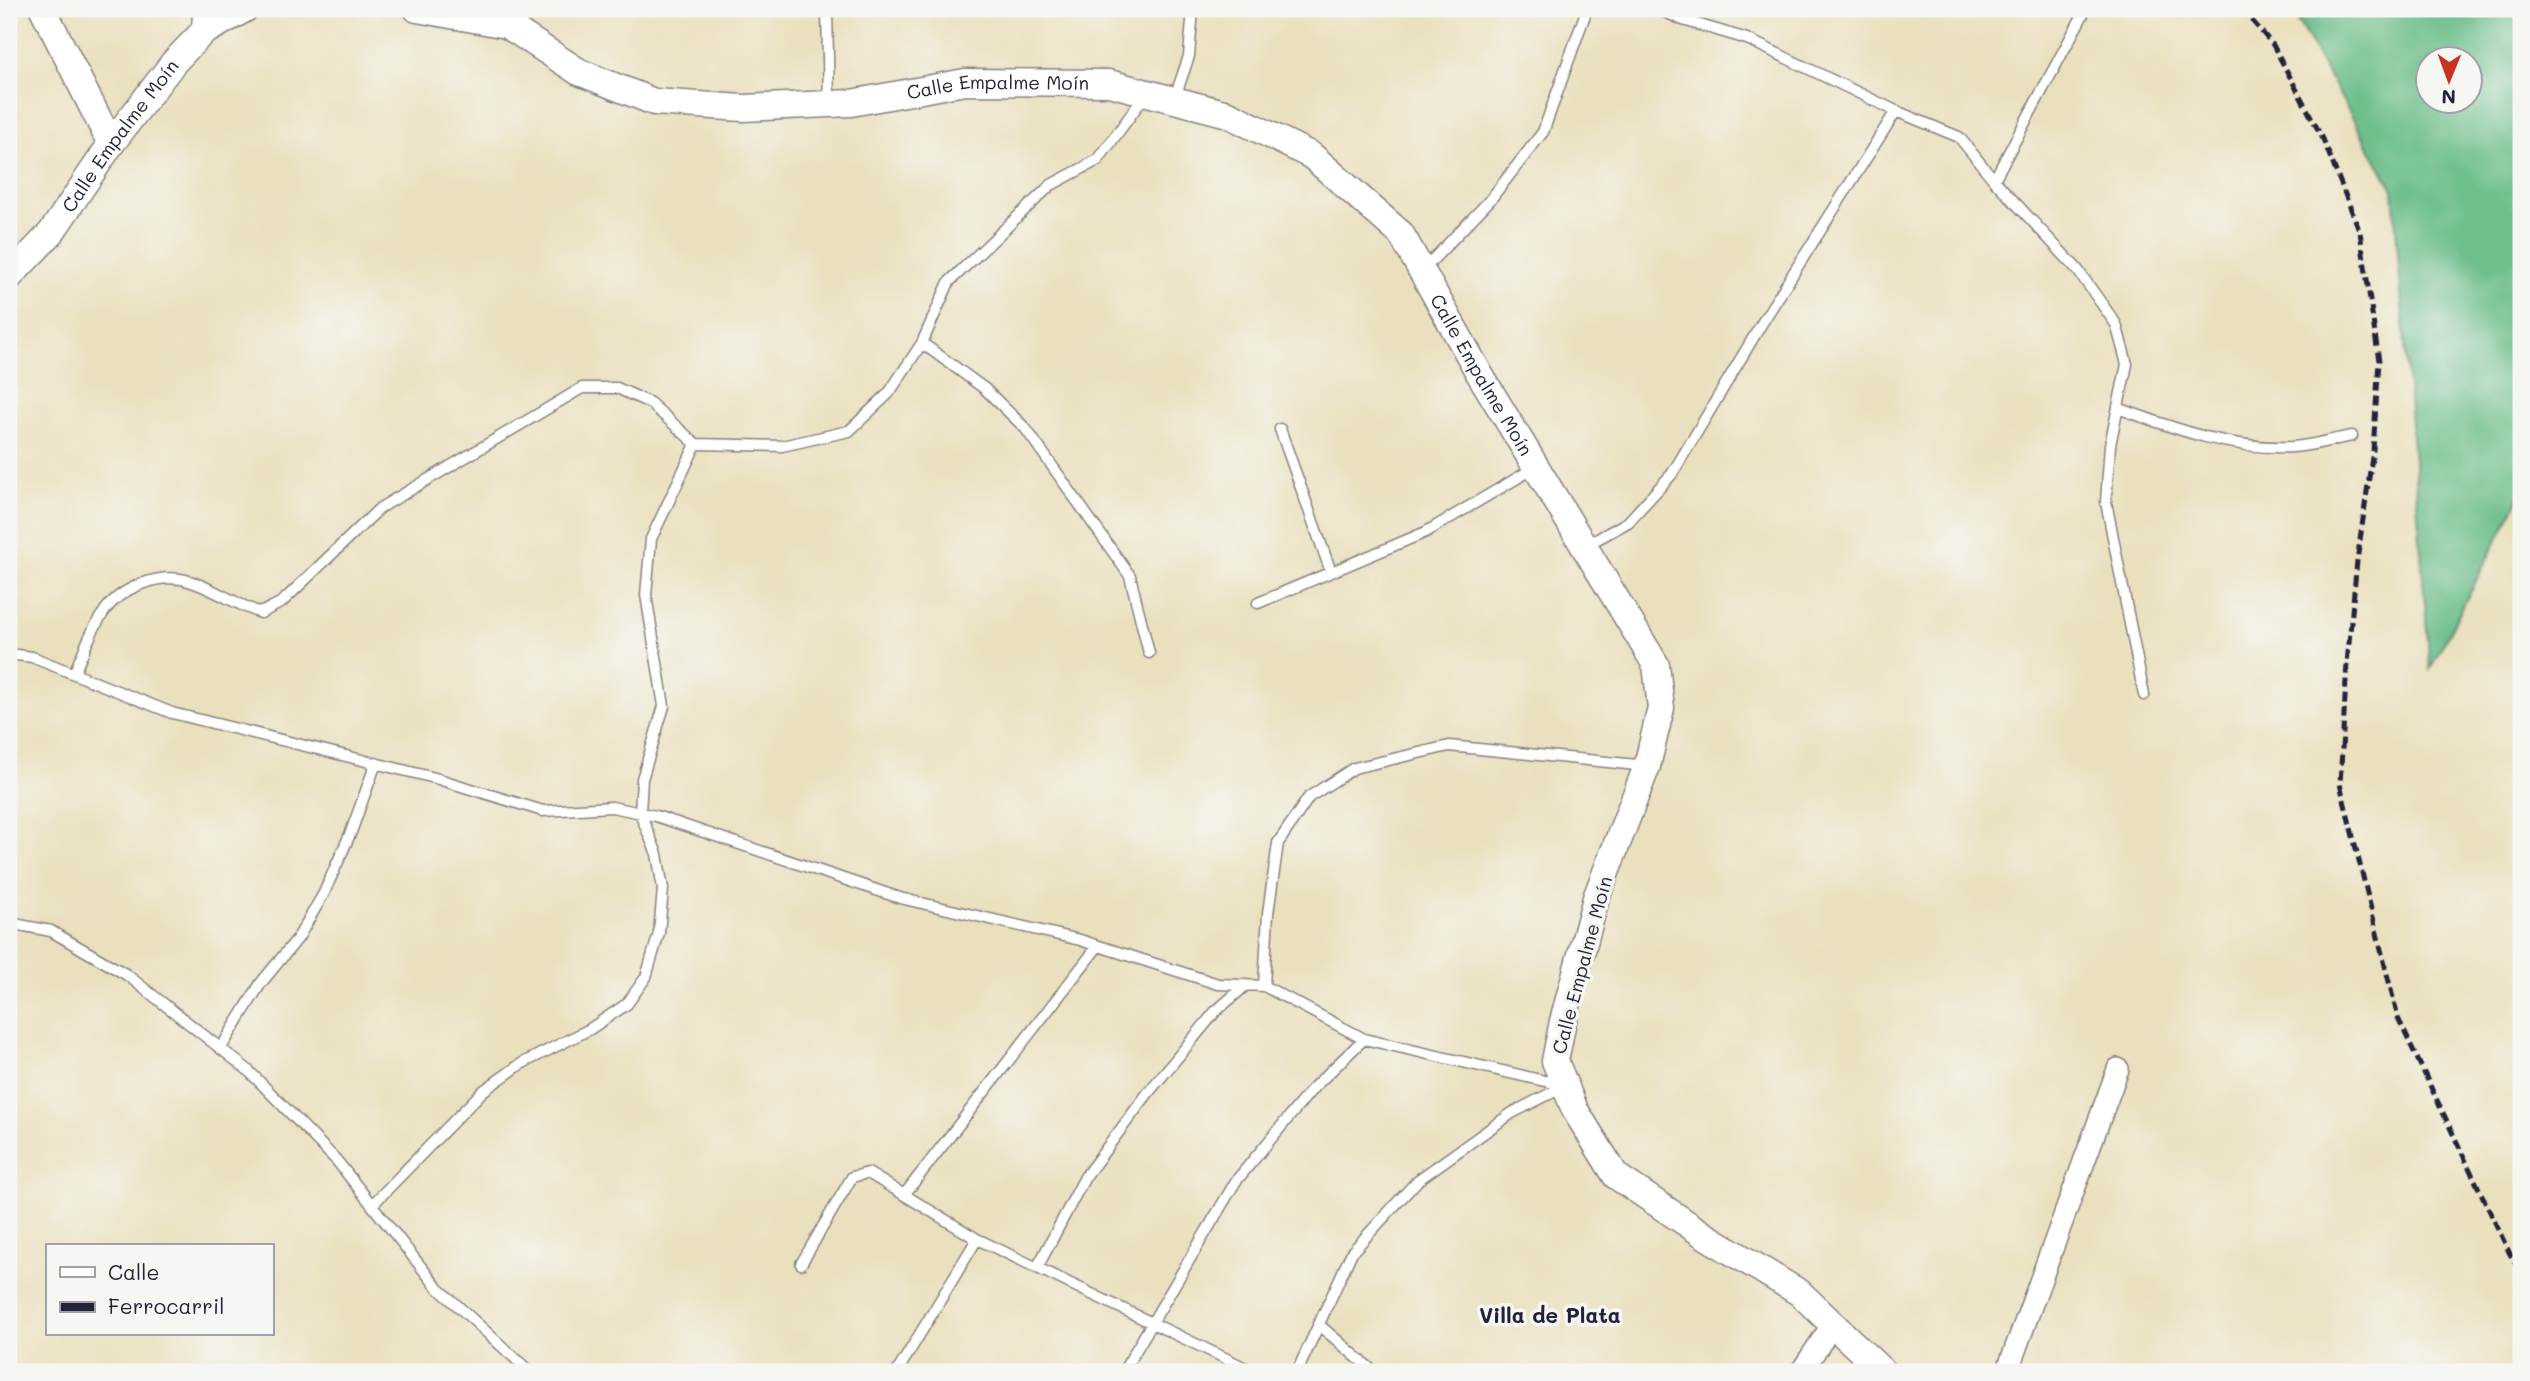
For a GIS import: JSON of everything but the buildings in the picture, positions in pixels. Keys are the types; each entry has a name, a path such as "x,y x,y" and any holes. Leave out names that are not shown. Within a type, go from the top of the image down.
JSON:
{"street":[{"path":"43,9 111,144"},
{"name":"Calle Empalme Moín","path":"9,276 51,233 111,144 203,21 245,9"},
{"name":"Calle Empalme Moín","path":"432,10 507,25 579,72 654,102 743,108 851,103 965,82 1109,83 1228,114 1312,156 1401,233 1479,373 1656,664 1661,708 1647,766 1596,898 1555,1061 1575,1110 1616,1176 1704,1235 1800,1293 1883,1372"},
{"path":"2007,1372 2118,1069"},
{"path":"1801,1372 1833,1324"}],"lane":[{"path":"827,9 829,104"},
{"path":"1174,100 1189,56 1192,9"},
{"path":"1422,271 1490,200 1543,132 1587,9"},
{"path":"1658,9 1683,20 1747,39 1896,111 1959,137 1994,180 2077,269 2116,324 2127,364 2110,445 2106,502 2144,695"},
{"path":"1994,180 2085,9"},
{"path":"74,673 102,614 119,595 165,578 192,581 240,606 261,612 282,603 380,508 582,388 617,388 650,403 696,444 782,446 849,431 889,393 922,343 949,282 988,242 1051,185 1098,160 1147,92"},
{"path":"1585,547 1628,522 1672,474 1765,318 1896,111"},
{"path":"922,343 985,389 1026,429 1130,576 1149,653"},
{"path":"2118,408 2171,428 2228,444 2294,447 2352,436"},
{"path":"1280,429 1331,572"},
{"path":"372,1205 483,1091 521,1064 590,1028 627,1004 646,977 659,933 663,889 657,854 640,813 642,779 664,706 646,595 651,539 696,444"},
{"path":"1258,603 1426,532 1536,467"},
{"path":"9,654 32,657 172,713 435,778 543,811 612,807 668,820 900,898 1098,946 1218,984 1264,986 1364,1039 1565,1086"},
{"path":"1264,986 1268,914 1278,843 1309,797 1354,768 1449,746 1647,766"},
{"path":"221,1048 261,984 298,938 324,893 351,832 376,763"},
{"path":"9,923 51,931 116,969 248,1070 337,1161 438,1286 530,1372"},
{"path":"904,1195 1098,946"},
{"path":"1037,1268 1085,1177 1148,1093 1215,1012 1246,985"},
{"path":"1123,1372 1236,1181 1313,1088 1364,1039"},
{"path":"1297,1372 1352,1252 1418,1180 1512,1113 1565,1086"},
{"path":"801,1264 852,1177 868,1173 977,1239 1254,1372"},
{"path":"897,1372 977,1239"},
{"path":"1318,1324 1374,1372"}],"green space":[{"path":"2291,9 2521,9 2521,494 2430,669 2393,189"}],"railway":[{"path":"2242,9 2273,45 2323,139 2360,232 2379,361 2373,450 2357,561 2347,663 2340,784 2398,1018 2521,1273"}],"district":[{"name":"Villa de Plata","path":"1550,1316"}]}
